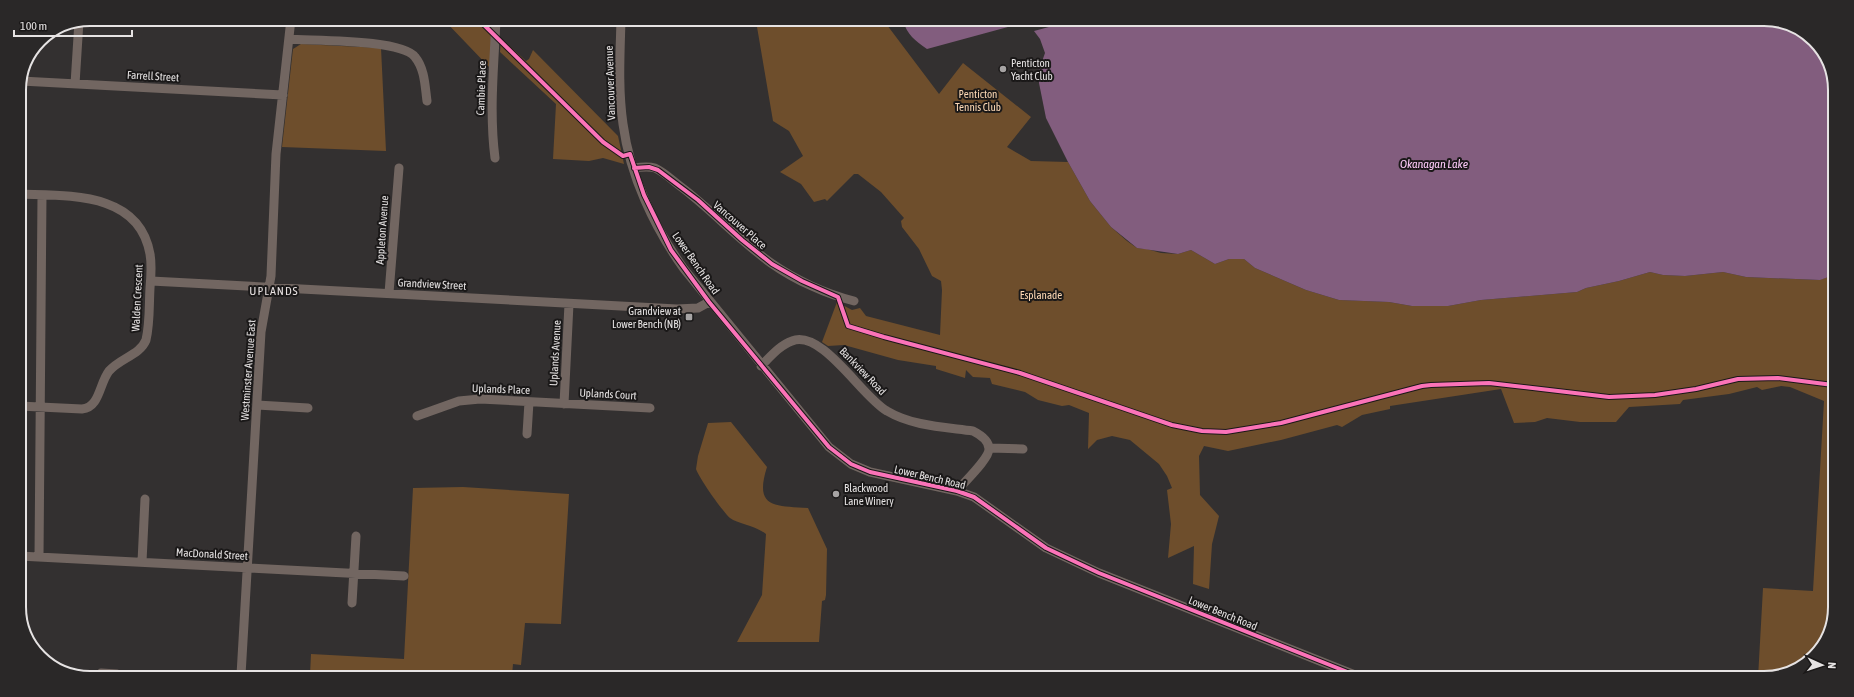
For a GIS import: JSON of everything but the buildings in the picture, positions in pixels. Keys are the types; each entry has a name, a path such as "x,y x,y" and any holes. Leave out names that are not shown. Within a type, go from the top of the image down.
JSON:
{"street":[{"name":"Westminster Avenue East","path":"241,671 260,332 271,276 276,154 290,26"},
{"name":"Cambie Place","path":"495,158 492,136 492,105 496,26"},
{"name":"Vancouver Avenue","path":"622,26 620,84 622,114 634,168"},
{"path":"75,84 79,27"},
{"path":"289,40 382,45 409,51 419,63 427,101"},
{"name":"Farrell Street","path":"27,81 283,95"},
{"name":"Vancouver Place","path":"634,168 649,167 658,170 698,200 742,240 772,264 802,281 838,297 854,301"},
{"name":"Appleton Avenue","path":"389,293 399,168"},
{"name":"Lower Bench Road","path":"634,168 644,196 668,245 709,302 817,435 829,447 851,464 879,474 957,491 981,501 1046,548 1061,556 1099,573 1345,671"},
{"name":"Walden Crescent","path":"26,194 99,200 118,208 130,216 142,230 149,246 151,265 148,333 144,345 137,352 118,363 108,372 92,405 88,408 82,409 26,406"},
{"path":"39,557 42,195"},
{"name":"Grandview Street","path":"151,281 269,286 677,309 698,308 709,302"},
{"name":"Uplands Avenue","path":"564,404 569,304"},
{"name":"Bankview Road","path":"761,366 781,348 793,340 809,341 831,355 867,395 887,411 915,422 973,431 987,442 989,448"},
{"name":"Uplands Place","path":"416,416 446,404 470,399 564,404"},
{"path":"527,434 529,402"},
{"name":"Uplands Court","path":"564,404 650,408"},
{"path":"257,405 308,408"},
{"path":"957,491 986,457 989,448 1023,449"},
{"path":"142,562 145,499"},
{"path":"352,603 356,536"},
{"name":"MacDonald Street","path":"26,556 404,576"}],"green space":[{"path":"450,26 494,26 490,68"},
{"name":"Esplanade","path":"757,26 888,26 939,94 963,63 1031,117 1007,147 1031,161 1068,162 1090,201 1111,227 1137,248 1161,253 1178,254 1191,250 1215,264 1229,259 1244,259 1255,268 1306,290 1339,300 1389,302 1412,306 1448,306 1481,300 1577,292 1586,288 1619,281 1650,272 1663,275 1685,276 1723,272 1746,277 1819,280 1828,277 1828,606 1825,627 1816,645 1802,645 1802,659 1784,668 1758,671 1763,588 1813,591 1824,401 1790,387 1781,386 1762,390 1757,387 1729,394 1683,400 1680,404 1629,407 1616,422 1580,422 1547,418 1535,422 1514,423 1501,389 1390,406 1390,409 1362,415 1342,427 1337,425 1281,440 1228,451 1204,446 1199,456 1200,495 1219,516 1212,544 1209,589 1193,584 1194,546 1168,558 1171,524 1167,490 1172,488 1167,476 1159,464 1130,440 1112,436 1097,440 1088,449 1089,413 1069,405 1062,406 1038,400 1025,392 992,384 990,378 973,377 966,370 965,378 936,369 936,366 898,360 844,345 828,346 822,342 837,302 852,310 860,308 866,316 940,335 941,281 932,276 919,249 902,227 901,221 904,218 881,192 858,174 854,174 827,201 825,199 814,202 801,184 780,172 803,156 789,131 773,121"},
{"path":"501,38 526,61 529,59 533,50 618,136 624,164 603,158 589,161 553,159 556,104 500,52"},
{"path":"301,44 381,48 386,151 282,147 293,49"},
{"path":"731,422 767,467 763,490 765,497 770,502 777,505 785,507 808,508 827,549 826,595 825,600 822,601 819,642 737,642 762,595 766,534 730,518 712,495 696,469 698,456 708,423"},
{"path":"463,487 569,494 561,624 525,623 521,665 513,664 512,671 310,671 311,654 404,659 413,488"}],"water":[{"path":"905,26 1012,26 927,49 912,37"},
{"name":"Okanagan Lake","path":"1052,26 1764,26 1784,29 1803,39 1815,51 1825,70 1827,78 1828,277 1820,280 1746,277 1723,272 1685,276 1663,275 1650,272 1619,281 1586,288 1577,292 1481,300 1448,306 1412,306 1389,302 1339,300 1306,290 1255,268 1244,259 1229,259 1215,264 1191,250 1178,254 1137,248 1111,227 1090,201 1046,118 1039,83 1039,70 1045,53 1040,39 1034,31"}],"cycle path":[{"path":"485,26 603,142 623,156 630,154 644,195 671,250 709,302 829,447 851,464 870,472 957,491 974,497 1046,548 1099,573 1345,671"},
{"path":"634,168 649,167 658,170 698,200 742,240 772,264 802,281 838,297 848,326 1020,373 1172,425 1202,431 1226,432 1281,423 1422,386 1431,385 1489,383 1609,397 1655,395 1696,389 1738,379 1778,378 1828,384"}],"place":[{"name":"Penticton Yacht Club","path":"1003,69"},
{"name":"Grandview at Lower Bench (NB)","path":"689,317"},
{"name":"Blackwood Lane Winery","path":"836,494"}],"district":[{"name":"UPLANDS","path":"274,291"}],"park label":[{"name":"Penticton Tennis Club","path":"978,100"}]}
